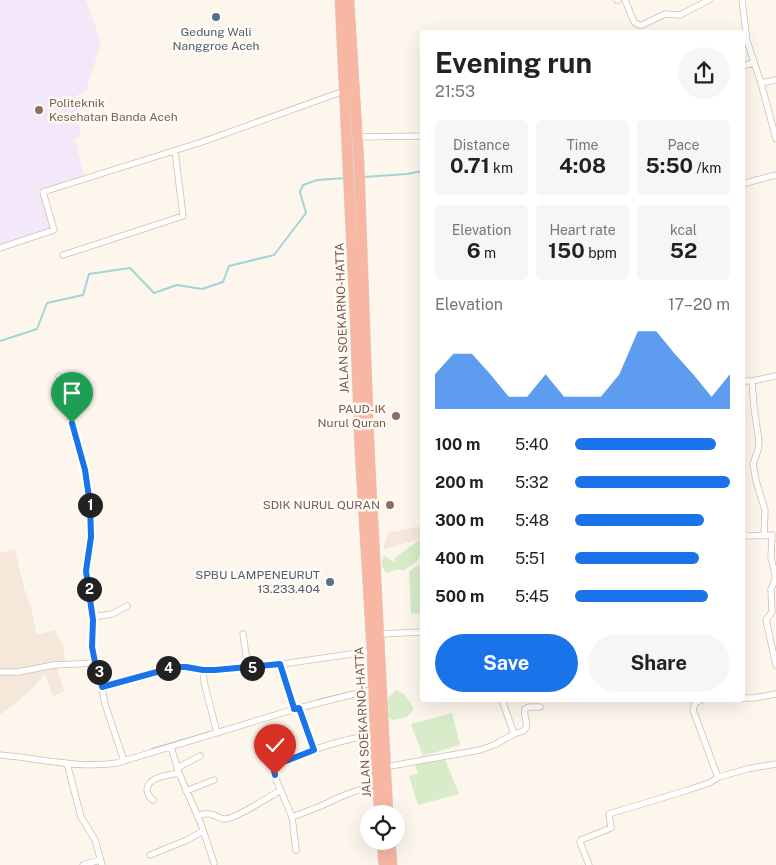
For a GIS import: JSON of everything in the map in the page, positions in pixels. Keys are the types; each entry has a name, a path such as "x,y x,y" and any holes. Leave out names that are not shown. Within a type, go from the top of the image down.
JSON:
{"highway":[{"name":"JALAN SOEKARNO-HATTA","path":"340,0 344,91 353,163 356,371 380,634 376,683 375,734 379,805"},
{"name":"JALAN SOEKARNO-HATTA","path":"349,0 357,137 353,163"},
{"name":"JALAN SOEKARNO-HATTA","path":"367,482 372,651 387,805"},
{"path":"383,850 384,865"},
{"path":"391,850 392,865"}],"street":[{"path":"625,0 634,22 639,25 665,14 680,15 709,0"},
{"path":"742,0 747,41 762,83 776,139"},
{"path":"745,65 754,62"},
{"path":"762,83 776,80"},
{"path":"0,248 54,230 43,192 175,151 344,91"},
{"path":"357,137 420,136"},
{"path":"63,255 184,216 175,151"},
{"path":"745,183 776,175"},
{"path":"59,376 85,470 90,504 91,537 86,571 92,617 92,647 105,704 123,759"},
{"path":"745,382 776,376"},
{"path":"752,381 759,442 753,464 765,510 764,536"},
{"path":"745,535 774,535 771,558 775,574 775,580 771,589 772,612 766,620 776,665"},
{"path":"92,617 112,614 127,606"},
{"path":"380,634 420,632"},
{"path":"243,634 246,655 253,668"},
{"path":"102,687 175,667 203,670 253,668 372,651"},
{"path":"0,672 18,672 54,665 95,662"},
{"path":"280,664 295,707 314,750"},
{"path":"203,670 204,682 216,730"},
{"path":"0,755 67,763 106,765 171,746 216,730 376,683"},
{"path":"745,698 776,694"},
{"path":"503,702 514,734"},
{"path":"697,702 692,708 716,775 719,777"},
{"path":"385,767 480,750 494,745 526,728 527,723 524,709 540,707"},
{"path":"296,850 292,817 273,766 327,745 350,738 375,734"},
{"path":"171,746 178,770 214,863"},
{"path":"153,800 148,795 147,790 148,784 152,780 178,770 200,756"},
{"path":"67,763 81,817 95,840 101,862 83,865"},
{"path":"589,865 580,842 611,828 610,814 709,783 719,777 747,769 776,764"},
{"path":"186,791 214,780"},
{"path":"292,817 377,783"},
{"path":"197,816 208,814 223,820 228,819 281,790"},
{"path":"150,855 187,840 203,831"}],"shaded area":[{"name":"Politeknik Kesehatan Banda Aceh","path":"0,0 86,0 101,43 86,91 76,96 80,136 75,139 85,179 41,193 54,232 0,247"},
{"path":"420,526 420,539 383,550 388,533"},
{"path":"15,549 37,635 55,630 63,646 66,668 57,668 64,691 53,697 45,674 29,692 0,715 0,553"}],"green space":[{"path":"420,539 420,556 417,561 404,570 386,573 382,567 382,559 384,556 394,562 396,557"},
{"path":"419,565 420,613 411,614 409,571"},
{"path":"396,690 405,695 414,709 407,717 393,720 389,718 388,698"},
{"path":"452,713 460,745 423,756 411,724"},
{"path":"444,757 459,794 418,805 409,776 418,773 414,762"}],"waterway":[{"path":"363,177 420,171"},
{"path":"0,341 37,329 47,303 83,295 89,274 130,268 154,293 177,285 202,289 223,282 229,266 274,255 306,213 300,192 303,185 317,180 346,178"},
{"path":"318,700 352,692"},
{"path":"152,749 224,728"}],"place":[{"name":"Gedung Wali Nanggroe Aceh","path":"216,17"},
{"name":"Politeknik Kesehatan Banda Aceh","path":"39,110"},
{"name":"PAUD-IK Nurul Quran","path":"396,416"},
{"name":"SDIK NURUL QURAN","path":"390,505"},
{"name":"SPBU LAMPENEURUT 13.233.404","path":"330,582"}],"route":[{"path":"72,423 85,470 90,504 91,537 86,571 93,620 92,647 102,687 175,667 215,670 253,668 280,664 294,709 299,708 314,750 273,766 275,775"}]}
